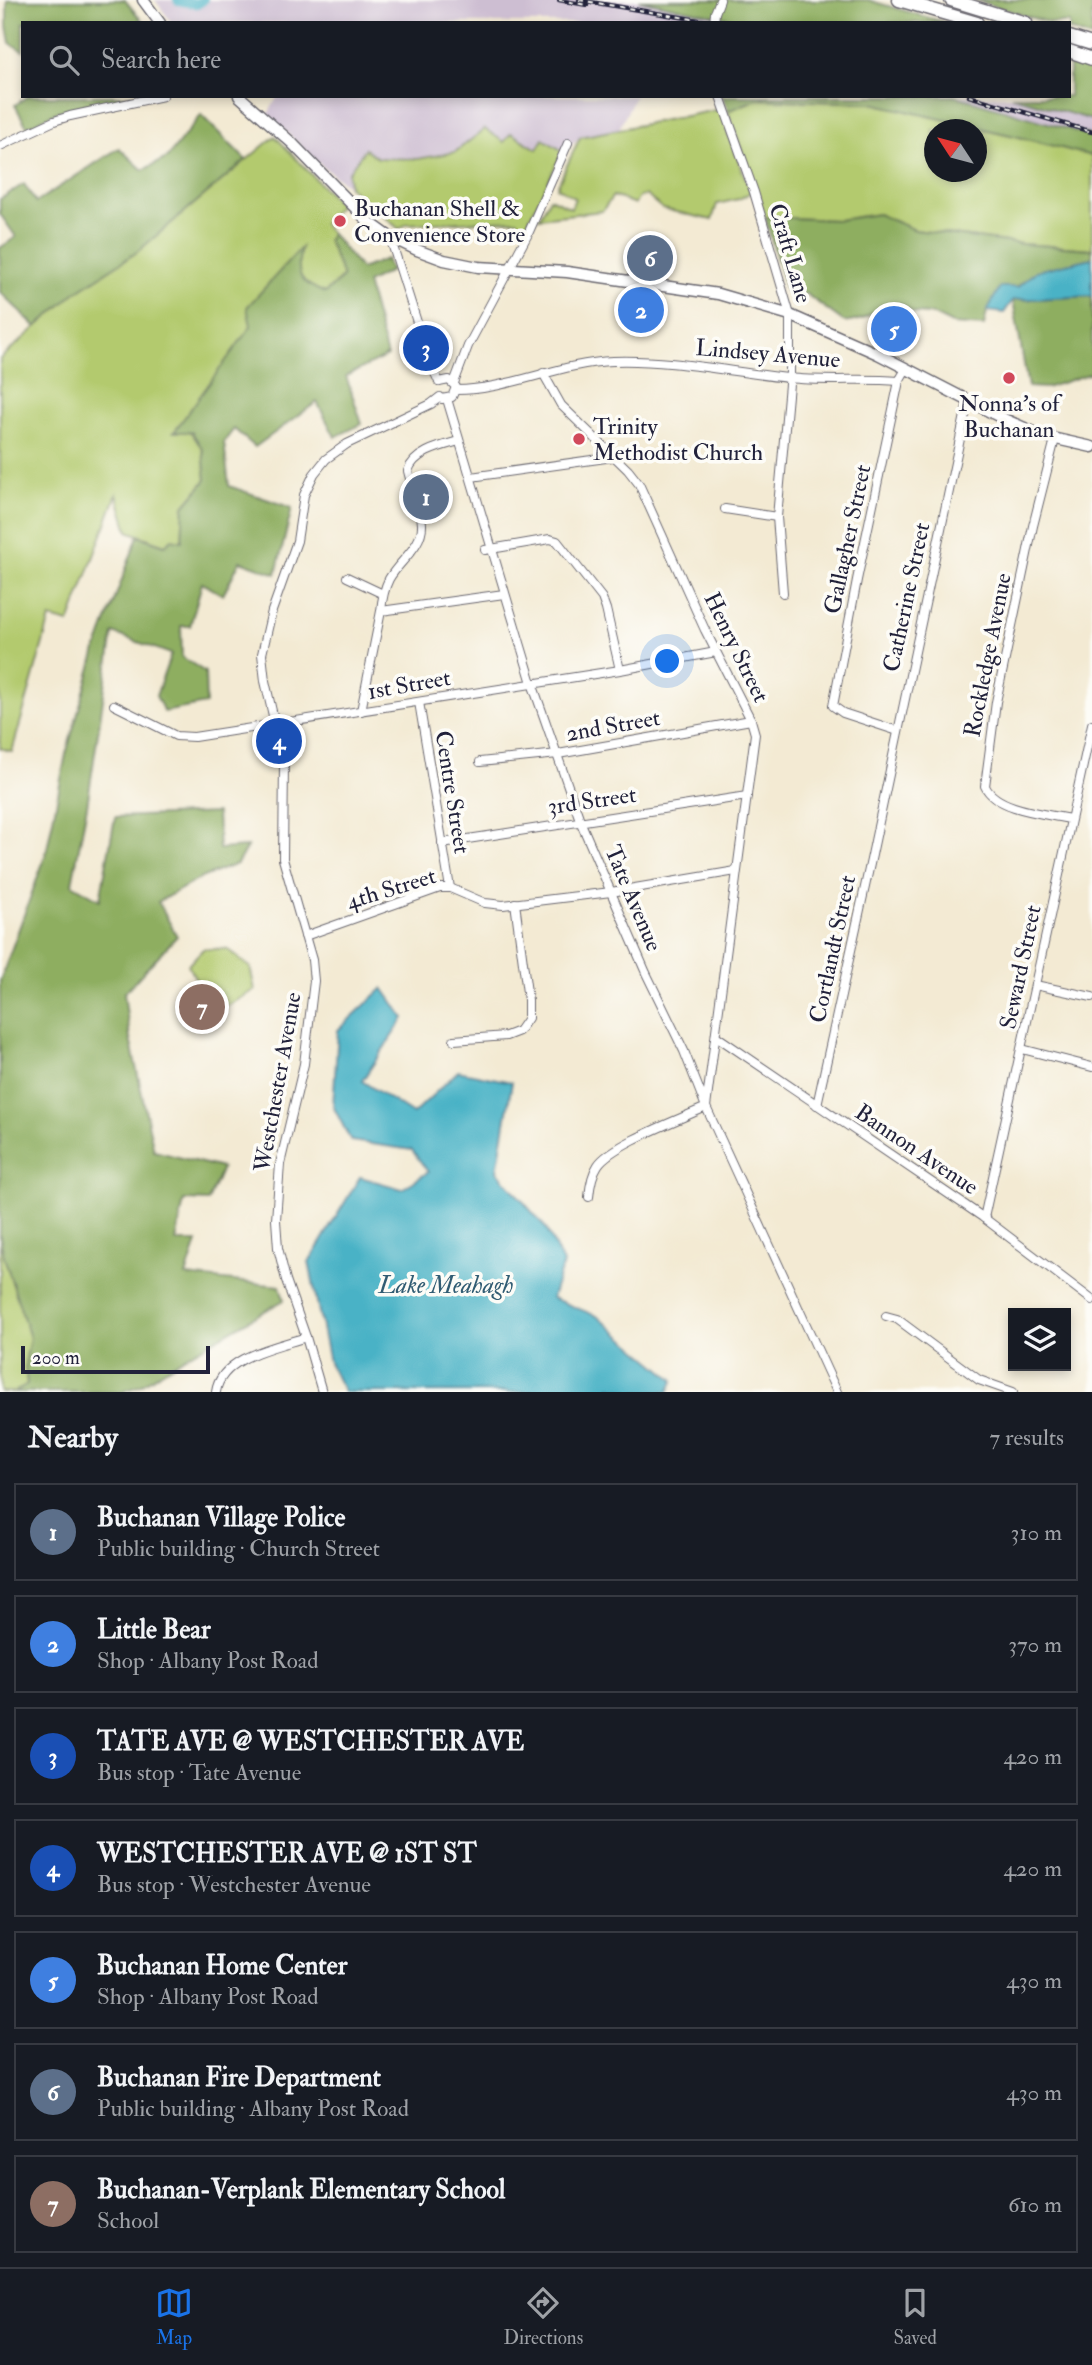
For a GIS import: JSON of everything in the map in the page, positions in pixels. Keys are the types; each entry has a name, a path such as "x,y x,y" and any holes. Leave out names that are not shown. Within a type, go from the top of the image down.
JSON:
{"highway":[{"path":"899,0 970,21"},
{"path":"951,0 1019,21"},
{"path":"1071,38 1092,44"},
{"path":"1071,52 1092,59"}],"main road":[{"path":"143,0 159,21"},
{"path":"241,98 292,143 365,218 390,237 417,250 478,267 568,272 718,294 790,315 906,369 1004,419 1055,439 1092,447"}],"street":[{"path":"715,18 720,0"},
{"path":"0,146 70,116 154,98"},
{"name":"Craft Lane","path":"721,98 754,192 790,315 789,378 777,517 783,593"},
{"path":"390,237 429,360 439,382 436,390 443,398 454,395 468,346 528,234 568,143"},
{"name":"Lindsey Avenue","path":"455,386 475,390 572,365 613,361 697,366 789,378 900,381"},
{"path":"900,381 906,369"},
{"name":"Henry Street","path":"543,373 561,405 639,484 716,652 751,720 755,734 706,1107"},
{"path":"439,382 447,379 455,386"},
{"name":"Gallagher Street","path":"898,731 843,713 833,705 900,381"},
{"name":"Tate Avenue","path":"443,398 471,477 488,550 581,823 646,973 684,1051 706,1107 837,1392"},
{"name":"Westchester Avenue","path":"322,1392 278,1248 276,1220 280,1164 301,1075 311,1020 314,981 312,960 283,859 284,762 265,681 262,654 272,611 297,541 304,495 310,481 335,451 443,398"},
{"name":"Catherine Street","path":"883,801 968,401"},
{"name":"Rockledge Avenue","path":"1055,439 1021,579 996,702 985,786 988,793 1007,805 1070,819"},
{"path":"361,711 383,594 390,576 419,540 421,531 422,522 408,471 410,465 432,450 459,441"},
{"path":"471,477 613,457"},
{"path":"725,509 777,517"},
{"path":"488,550 554,539 602,598 620,670"},
{"path":"347,577 383,594"},
{"path":"381,611 504,594"},
{"name":"1st Street","path":"114,705 164,732 183,738 620,670 716,652"},
{"name":"Centre Street","path":"419,702 450,888"},
{"name":"2nd Street","path":"480,762 558,754 751,720"},
{"name":"Seward Street","path":"984,1218 1092,724"},
{"name":"3rd Street","path":"442,843 747,796"},
{"name":"Cortlandt Street","path":"817,1105 883,801"},
{"name":"4th Street","path":"305,936 440,888 450,888 485,903 503,905 611,892 736,871"},
{"path":"454,1040 506,1036 519,1031 528,1018 515,903"},
{"path":"1035,985 1092,997"},
{"name":"Bannon Avenue","path":"716,1036 984,1218 1092,1300"},
{"path":"1022,1049 1092,1067"},
{"path":"589,1197 594,1172 611,1152 706,1107"},
{"path":"886,1316 897,1319 979,1380 1013,1392"},
{"path":"216,1392 222,1374 234,1363 306,1337"}],"shaded area":[{"path":"155,0 639,0 741,21 171,21"},
{"path":"277,98 634,98 619,129 580,137 563,151 504,142 485,129 455,152 418,159 378,158 349,173 349,187 317,162 268,114"},
{"path":"963,98 1018,98 1092,120 1092,136"}],"green space":[{"path":"7,0 125,0 142,21 21,21 21,50 10,43"},
{"path":"639,0 868,0 940,21 741,21"},
{"path":"975,0 1092,0 1092,38 1071,31 1071,21 1043,21"},
{"path":"1071,62 1092,69 1092,120 1018,98 1071,98"},
{"path":"25,98 131,98 59,111 27,127 15,105"},
{"path":"724,98 963,98 1092,136 1092,156 987,130 987,119 941,119 872,103 757,99 728,111"},
{"path":"757,99 872,103 941,119 924,119 924,182 987,182 987,130 1092,156 1092,249 1022,244 915,230 878,214 838,220 765,217 728,111"},
{"path":"721,109 751,192 739,199 717,204 712,220 663,209 646,195 639,197 635,204 613,196 602,211 539,218 550,198 571,208 575,198 557,187 580,137"},
{"path":"201,115 246,160 137,252 76,292 36,327 0,292 0,248 16,237 0,214 0,199 24,184 36,202 119,148 143,170 167,158"},
{"path":"485,129 504,142 511,133 537,149 543,139 563,151 525,228 517,220 407,224 399,229 349,187 348,173 365,149 378,158 418,159 455,152"},
{"path":"275,136 340,205 323,224 331,233 328,241 343,276 325,293 310,286 299,273 300,250 252,326 175,431 191,432 203,450 206,480 184,506 182,541 165,545 128,531 117,494 69,623 50,618 12,752 0,748 0,359 76,292 137,252"},
{"path":"878,214 915,230 1022,244 1092,249 1092,258 1037,271 987,311 984,326 952,324 932,314 913,313 901,304 890,304 862,319 843,321 806,294 786,291 765,217 838,220"},
{"path":"331,233 361,269 386,259 391,271 367,283 387,356 346,376 362,424 335,437 317,402 255,447 234,429 224,442 229,486 292,508 276,574 240,561 223,595 202,583 190,626 181,626 182,657 205,672 206,704 164,712 156,696 171,654 113,633 87,806 72,884 100,900 115,817 217,813 219,849 247,847 237,864 201,878 158,902 177,936 124,993 130,1038 154,1151 222,1168 208,1201 184,1200 176,1242 197,1242 186,1276 280,1286 284,1300 141,1385 122,1392 15,1392 27,1384 25,1363 30,1338 0,1237 0,981 46,854 66,754 96,650 138,536 165,545 172,539 182,541 184,506 206,480 203,450 192,432 174,432 251,326 247,307 301,248 299,271 310,286 325,293 343,277 328,240"},
{"path":"1092,296 1092,373 1046,388 1028,387 1013,300"},
{"path":"203,949 227,949 250,967 255,990 220,1010 213,1010 188,965"},
{"path":"0,1237 30,1338 25,1363 27,1385 15,1392 0,1392"}],"water":[{"path":"1092,258 1092,296 1013,300 1004,313 987,311 1000,287 1018,287 1036,271"},
{"name":"Lake Meahagh","path":"383,988 404,1018 362,1081 413,1114 458,1071 512,1082 497,1171 546,1228 563,1263 552,1298 597,1316 674,1380 668,1392 630,1392 610,1387 607,1392 344,1392 329,1363 309,1262 360,1177 402,1189 428,1172 412,1150 351,1141 333,1106 338,1030"}],"waterway":[{"path":"178,0 197,4 203,0"}],"railway":[{"path":"559,0 587,5"},
{"path":"579,0 704,21"},
{"path":"976,98 1092,132"}],"place":[{"name":"Buchanan Shell & Convenience Store","path":"340,221"},
{"name":"Buchanan Fire Department","path":"650,258"},
{"name":"Little Bear","path":"641,310"},
{"name":"Buchanan Home Center","path":"894,329"},
{"name":"TATE AVE @ WESTCHESTER AVE","path":"426,348"},
{"name":"Nonna's of Buchanan","path":"1009,378"},
{"name":"Trinity Methodist Church","path":"579,439"},
{"name":"Buchanan Village Police","path":"426,497"},
{"name":"WESTCHESTER AVE @ 1ST ST","path":"279,741"},
{"name":"Buchanan-Verplank Elementary School","path":"202,1007"}]}
